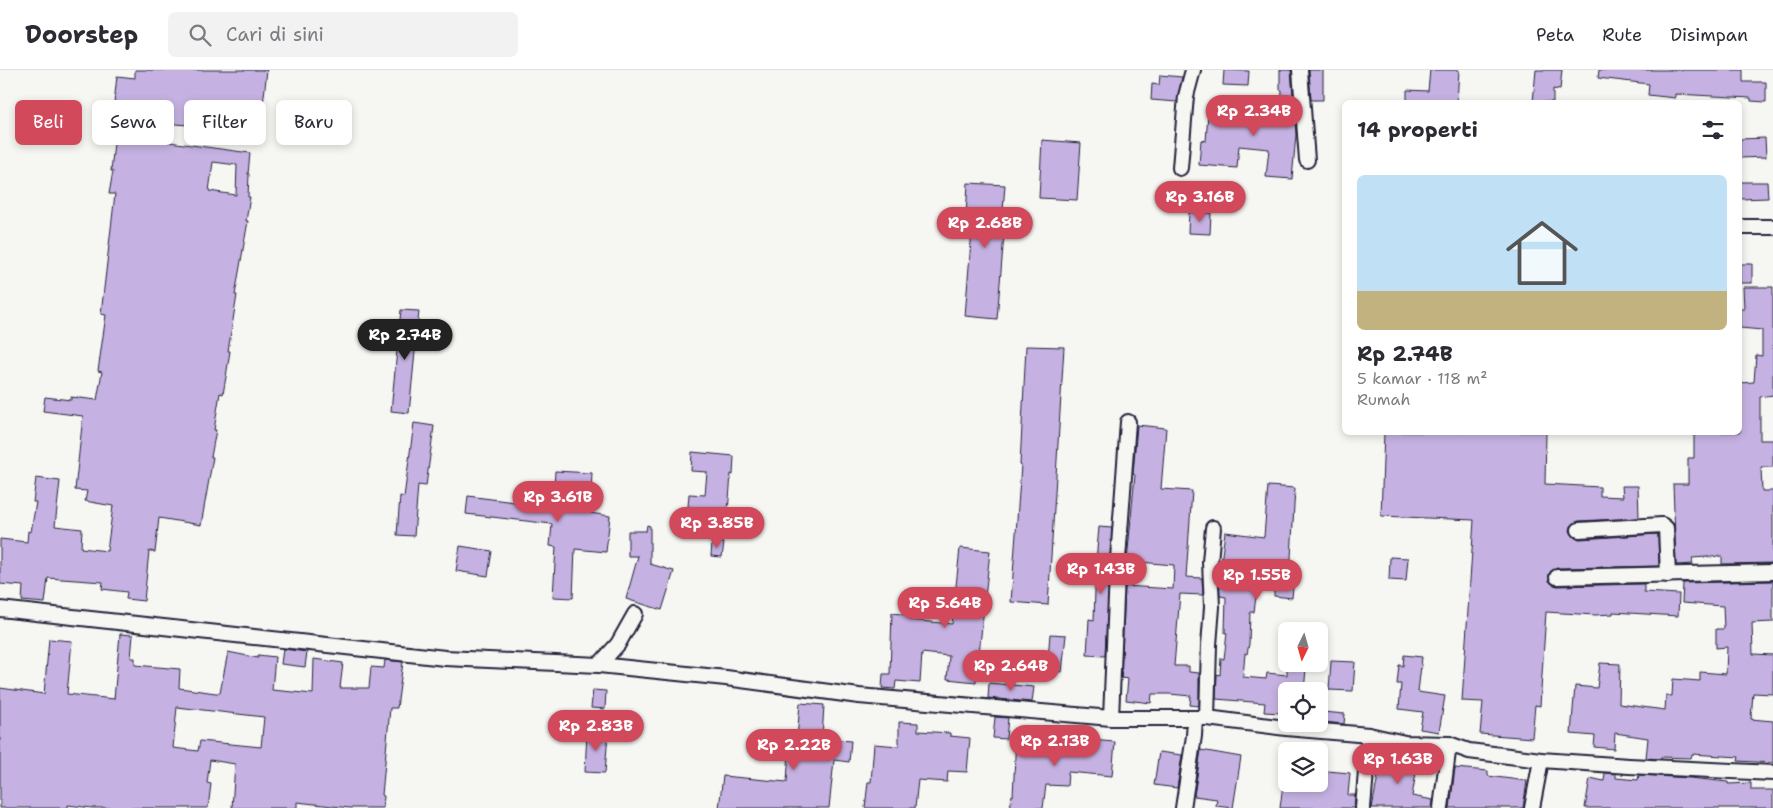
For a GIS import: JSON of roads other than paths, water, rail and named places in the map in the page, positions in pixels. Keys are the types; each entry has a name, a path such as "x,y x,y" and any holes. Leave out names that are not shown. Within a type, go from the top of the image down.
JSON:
{"street":[{"path":"1180,168 1186,96 1193,70"},
{"path":"1300,70 1307,160"},
{"path":"1742,227 1773,228"},
{"path":"1111,718 1117,573 1128,422"},
{"path":"1579,530 1662,525 1666,528 1668,575"},
{"path":"1183,808 1194,736 1201,718 1209,645 1212,607 1210,562 1213,528"},
{"path":"1557,577 1773,572"},
{"path":"0,609 445,658 599,665 726,678 859,696 1111,718 1201,718 1369,736 1405,743 1449,744 1469,751 1541,760 1773,773"},
{"path":"599,665 618,644 635,614"},
{"path":"1363,808 1369,736"},
{"path":"1441,808 1449,744"},
{"path":"1532,808 1541,760"}]}
